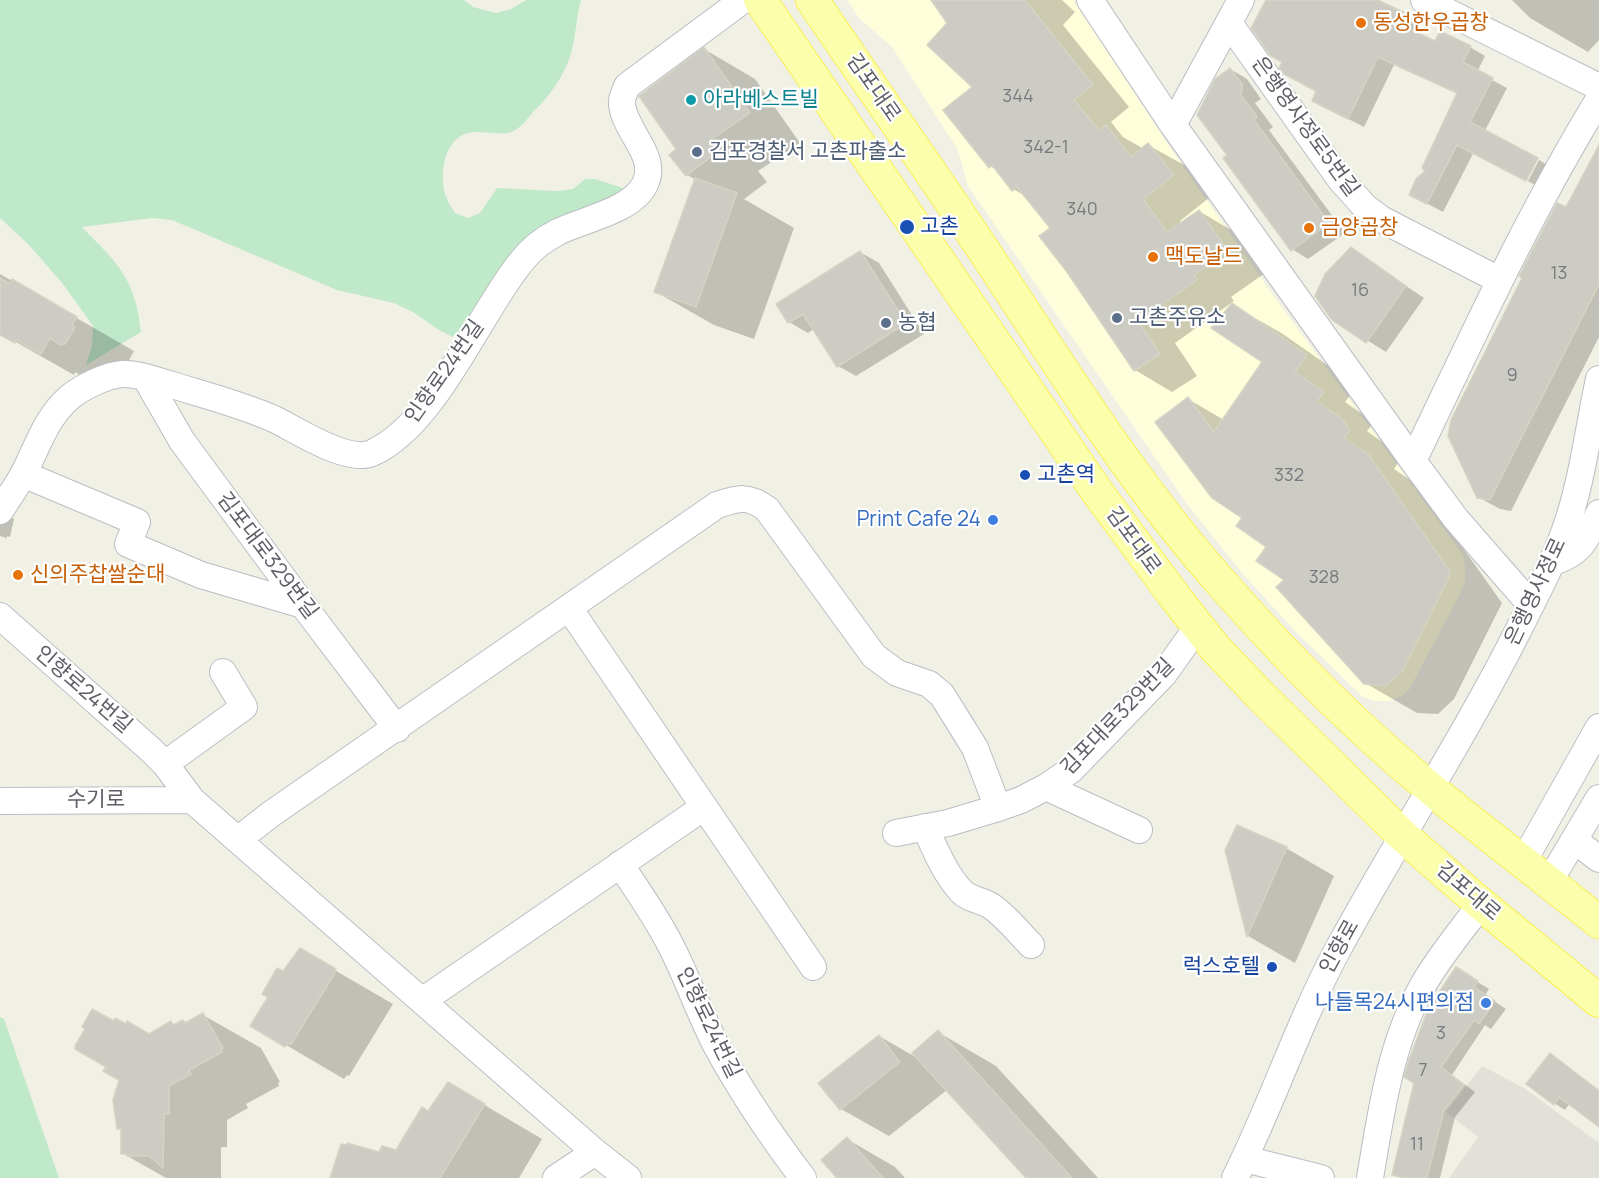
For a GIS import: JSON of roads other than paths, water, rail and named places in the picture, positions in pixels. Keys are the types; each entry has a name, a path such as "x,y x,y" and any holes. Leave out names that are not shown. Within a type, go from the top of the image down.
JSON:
{"main road":[{"name":"김포대로","path":"760,0 1098,493 1198,626 1259,694 1403,836 1599,1001"},
{"name":"김포대로","path":"812,0 960,214 1097,420 1161,509 1222,585 1335,704 1429,788 1599,922"}],"street":[{"name":"인향로24번길","path":"0,511 23,474 52,417 70,397 108,377 125,374 145,377 225,400 272,418 354,456 369,454 386,445 429,402 508,279 531,251 559,231 628,202 639,194 646,182 649,167 625,117 621,102 627,86 742,0"},
{"path":"1090,0 1173,124 1413,461 1456,519 1531,605"},
{"path":"1173,124 1241,0"},
{"path":"1424,0 1599,87"},
{"name":"은행영사정로5번길","path":"1229,23 1340,179 1365,207 1381,219 1499,280"},
{"path":"1413,461 1499,280 1566,153 1599,99"},
{"name":"김포대로329번길","path":"145,377 182,441 397,729"},
{"name":"은행영사정로","path":"1429,788 1491,684 1553,561 1565,532 1579,480 1599,381"},
{"path":"23,474 137,522 128,544 201,575 303,605"},
{"path":"238,839 717,505 737,498 755,500 767,509 874,656 897,673 929,684 942,695 975,748 998,808"},
{"path":"1553,561 1568,557 1577,551 1585,542 1599,513"},
{"path":"569,608 813,968"},
{"name":"인향로24번길","path":"0,616 165,764 192,800 595,1152 628,1178"},
{"name":"김포대로329번길","path":"896,833 948,823 1021,800 1071,770 1164,674 1198,626"},
{"path":"165,764 244,707 223,672"},
{"path":"1523,862 1599,727"},
{"path":"1046,787 1140,830"},
{"name":"인향로","path":"1240,1168 1313,998 1337,950 1429,788"},
{"path":"1548,882 1599,798"},
{"name":"수기로","path":"0,801 192,800"},
{"path":"422,1001 704,807"},
{"path":"925,827 942,863 963,892 993,907 1031,945"},
{"path":"1574,840 1599,859"},
{"name":"인향로24번길","path":"620,864 672,947 716,1045 738,1085 803,1178"},
{"path":"1370,1178 1391,1068 1406,1020 1423,986 1481,904"},
{"path":"556,1178 595,1152"},
{"path":"1240,1168 1321,1178"}],"place":[{"name":"동성한우곱창","path":"1361,23"},
{"name":"아라베스트빌","path":"691,100"},
{"name":"김포경찰서 고촌파출소","path":"697,152"},
{"name":"고촌","path":"907,227"},
{"name":"금양곱창","path":"1309,228"},
{"name":"맥도날드","path":"1153,257"},
{"name":"고촌주유소","path":"1117,318"},
{"name":"농협","path":"886,323"},
{"name":"고촌역","path":"1025,475"},
{"name":"Print Cafe 24","path":"993,520"},
{"name":"신의주찹쌀순대","path":"18,575"},
{"name":"럭스호텔","path":"1272,967"},
{"name":"나들목24시편의점","path":"1486,1003"}]}
